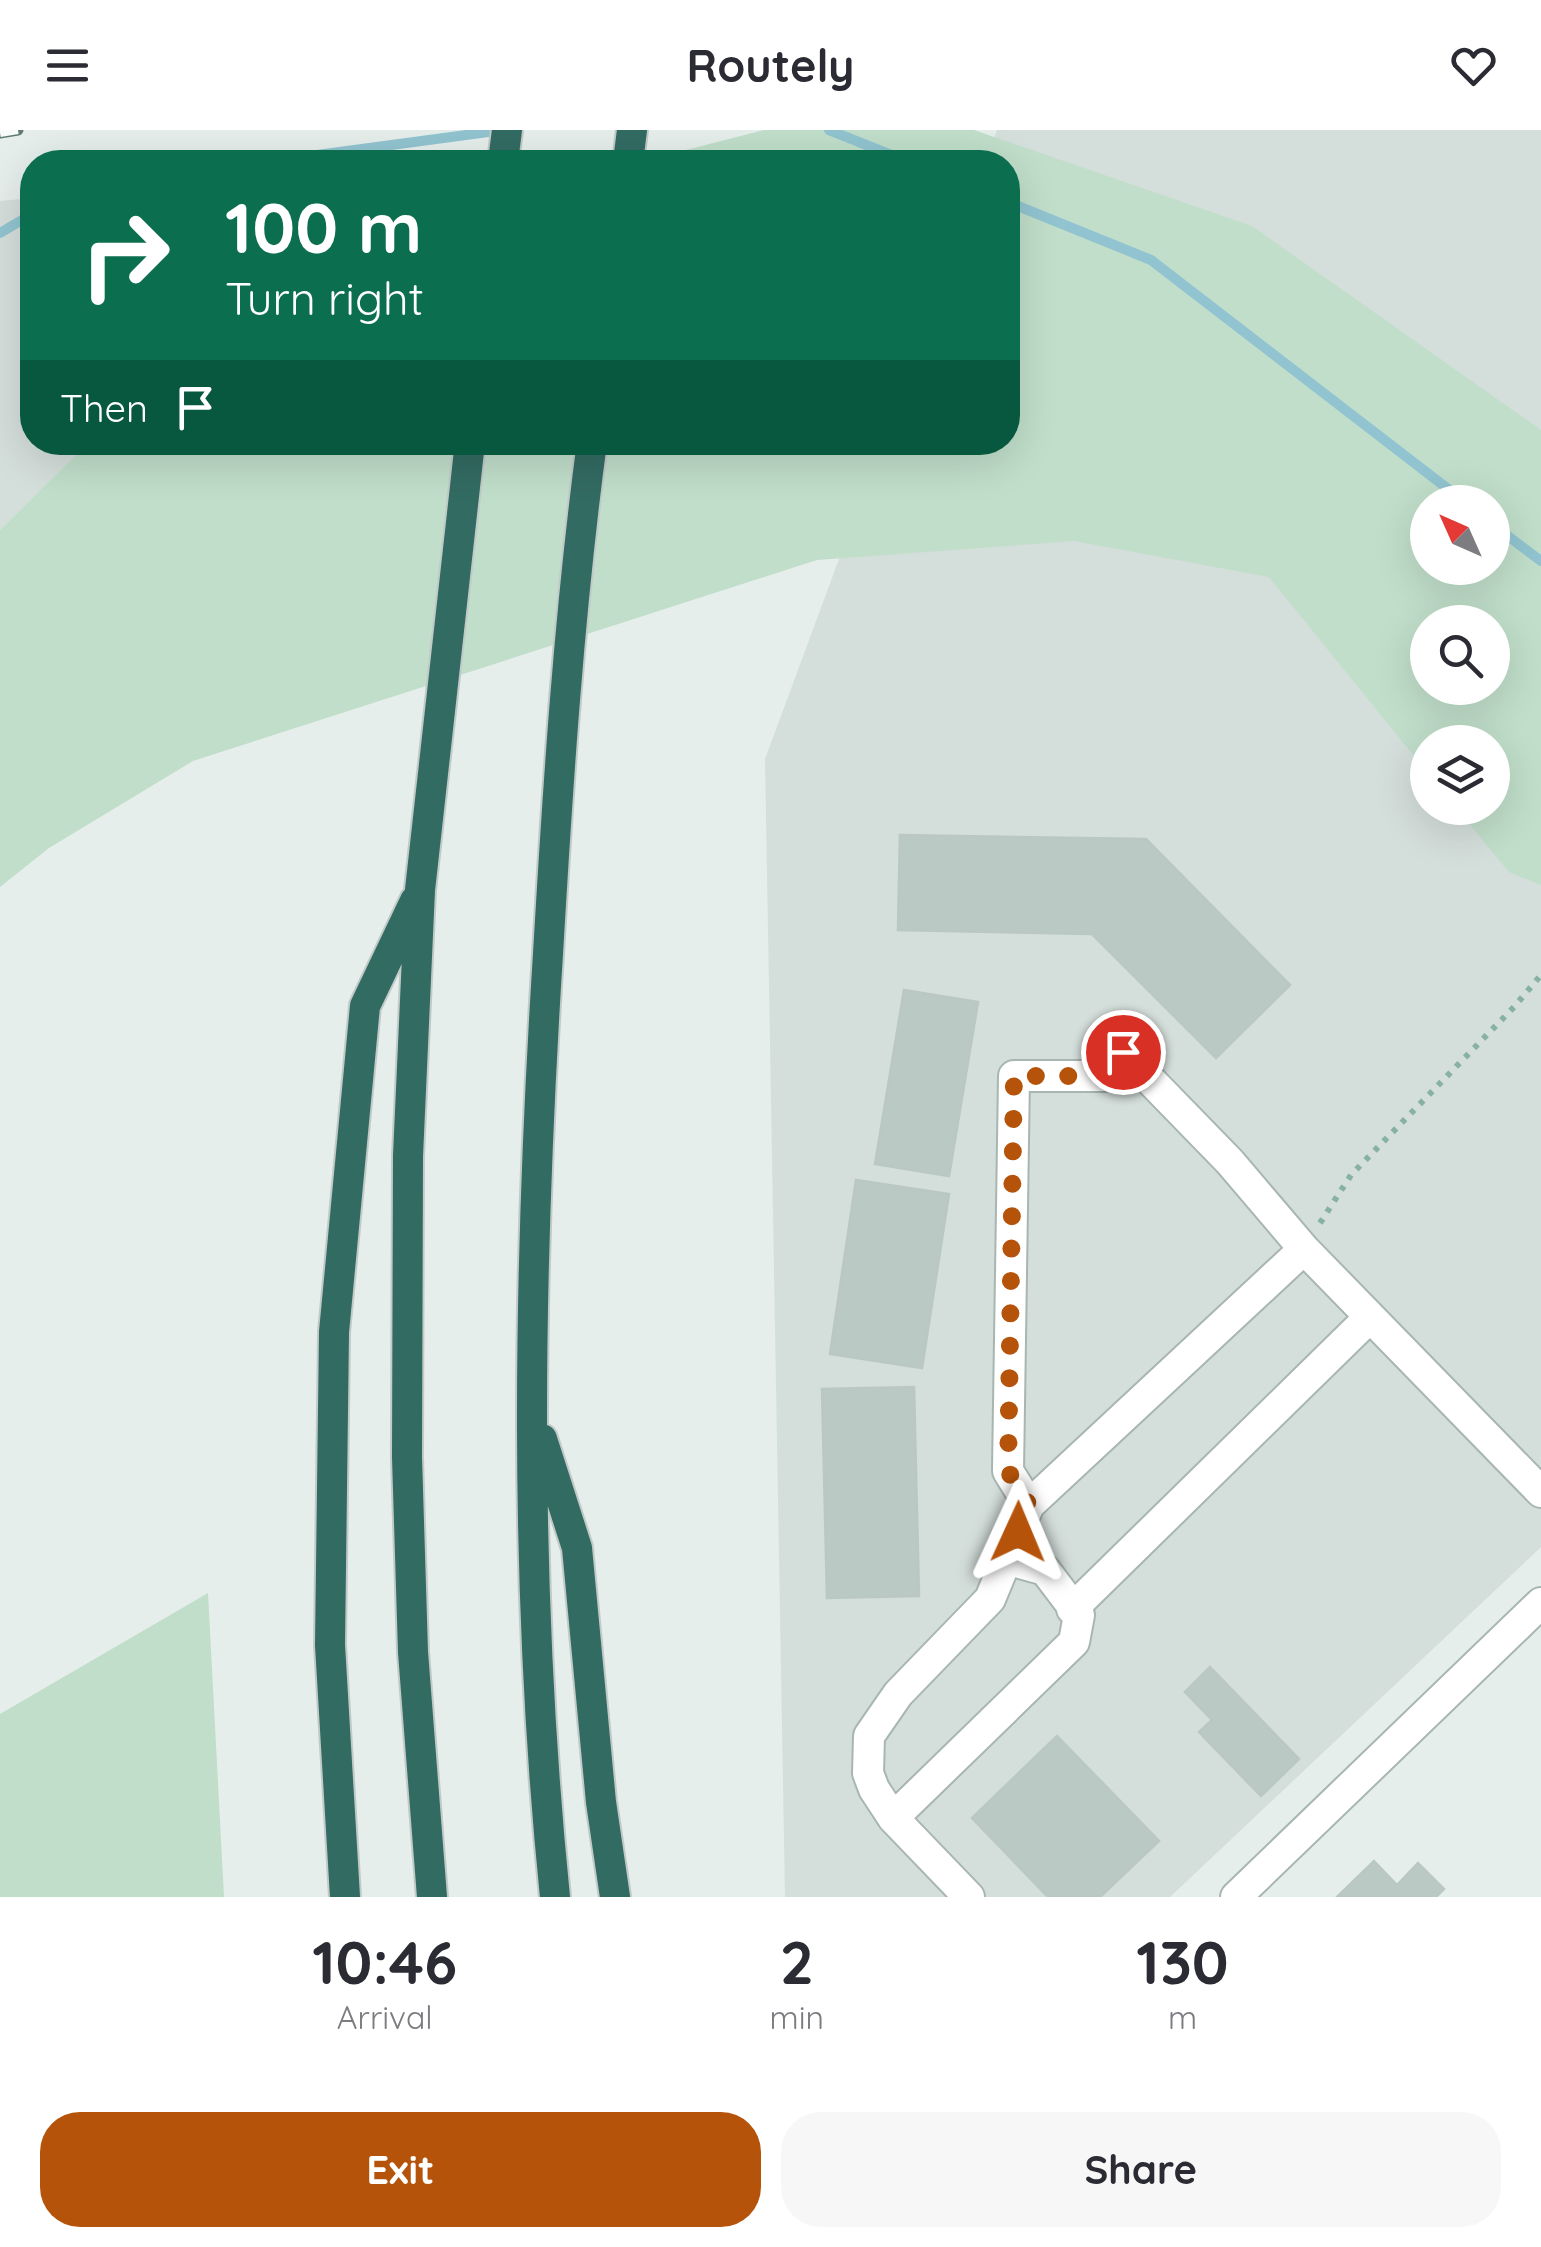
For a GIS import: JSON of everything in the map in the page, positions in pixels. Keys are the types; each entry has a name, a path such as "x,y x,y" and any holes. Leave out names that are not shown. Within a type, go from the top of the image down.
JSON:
{"highway":[{"path":"432,1897 413,1652 406,1418 408,1156 420,890 469,455"},
{"path":"555,1897 546,1808 533,1545 533,1318 539,1089 556,808 576,566 590,455"},
{"path":"345,1897 330,1645 334,1332 365,1006 420,890"},
{"path":"534,1417 577,1548 614,1897"}],"street":[{"path":"1029,1505 1008,1471 1014,1076 1104,1076 1123,1052 1230,1162 1304,1249 1541,1492"},
{"path":"969,1897 893,1818 874,1789 868,1773 869,1736 898,1694 990,1599 1029,1505 1304,1249"},
{"path":"1072,1609 1370,1317"},
{"path":"893,1818 1074,1642 1079,1615 1044,1570 1006,1559"},
{"path":"1236,1897 1541,1603"}],"path":[{"path":"1304,1249 1350,1175 1541,975"}],"shaded area":[{"path":"997,130 1541,130 1541,1547 1170,1897 785,1897 765,759 878,455 1020,455 1020,150 990,150"},
{"path":"20,199 20,455 76,455 0,530 0,201"}],"green space":[{"path":"764,130 974,130 1252,226 1541,430 1541,885 1509,872 1470,825 1510,825 1510,725 1410,725 1410,751 1269,577 1074,541 817,560 193,761 49,848 0,887 0,530 76,455 1020,455 1020,150 686,150"},
{"path":"208,1593 224,1897 0,1897 0,1714"}],"building":[{"path":"900,835 1146,839 1290,985 1216,1058 1092,934 898,930"},
{"path":"904,990 978,1002 949,1176 875,1164"},
{"path":"856,1180 949,1194 922,1368 830,1354"},
{"path":"914,1387 919,1596 827,1598 822,1389"},
{"path":"1210,1667 1299,1759 1261,1796 1199,1732 1212,1720 1185,1692"},
{"path":"1057,1736 1159,1841 1100,1897 1048,1897 972,1818"},
{"path":"1374,1861 1397,1885 1418,1863 1444,1889 1436,1897 1337,1897"}],"waterway":[{"path":"354,150 503,130"},
{"path":"829,130 879,150"},
{"path":"1020,207 1151,260 1443,485"},
{"path":"0,233 20,221"},
{"path":"1510,538 1541,561"}],"railway":[{"path":"0,133 18,130"}],"route":[{"path":"1018,1532 1029,1505 1008,1471 1014,1076 1104,1076 1123,1052"}]}
